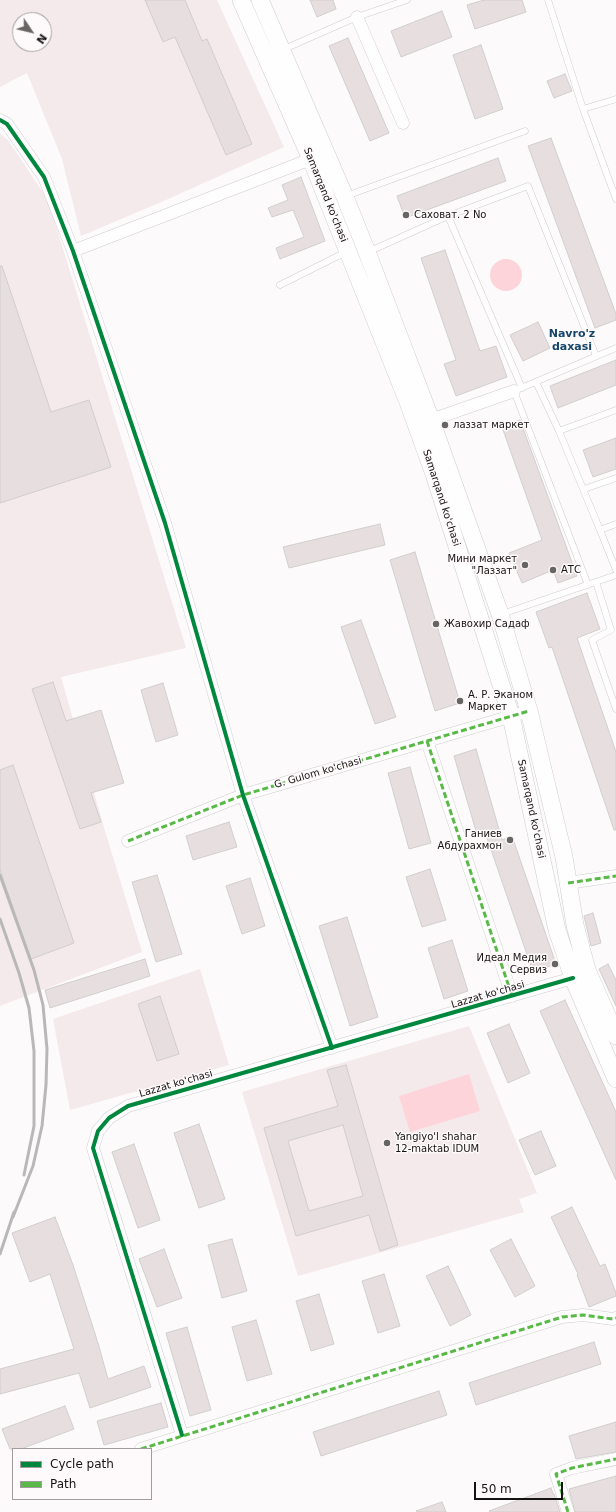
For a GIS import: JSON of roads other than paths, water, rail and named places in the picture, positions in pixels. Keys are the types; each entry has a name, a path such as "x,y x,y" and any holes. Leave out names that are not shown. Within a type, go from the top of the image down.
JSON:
{"main road":[{"name":"Samarqand ko'chasi","path":"241,0 318,155 345,197 432,420 500,614 529,711 564,857 575,925 587,970 616,1036"},
{"name":"Samarqand ko'chasi","path":"260,0 282,50 318,155 348,251 408,402 434,474 511,716 557,930 573,978 616,1079"}],"street":[{"path":"356,17 403,123"},
{"path":"0,120 7,124 44,177 73,251 165,523 243,795 332,1048"},
{"path":"73,251 318,155"},
{"path":"432,420 518,390"},
{"name":"G. Gulom ko'chasi","path":"128,841 243,795 529,711"},
{"path":"427,741 512,996"},
{"path":"568,883 616,876"},
{"name":"Lazzat ko'chasi","path":"182,1436 92,1148 98,1131 109,1118 128,1106 573,978"},
{"path":"144,1448 562,1317 583,1315 595,1316 615,1321"},
{"path":"568,1512 556,1474 572,1468 616,1459"}],"lane":[{"path":"282,50 356,17 407,0"},
{"path":"548,0 583,109 616,199"},
{"path":"583,109 616,99"},
{"path":"345,197 525,131"},
{"path":"367,252 448,216 528,186 596,356"},
{"path":"448,216 518,390 588,585"},
{"path":"280,285 348,251"},
{"path":"518,390 616,348"},
{"path":"536,382 584,489 616,570"},
{"path":"559,431 616,410"},
{"path":"584,489 616,478"},
{"path":"600,530 616,524"},
{"path":"500,614 616,575"},
{"path":"596,582 614,629 592,640 616,709"}],"railway":[{"path":"0,875 34,970 43,1005 47,1049 46,1085 42,1126 33,1166 13,1217"},
{"path":"0,919 19,973 29,1008 34,1051 34,1126 24,1175"},
{"path":"0,1254 14,1212"}],"place":[{"name":"Саховат. 2 No","path":"406,215"},
{"name":"лаззат маркет","path":"445,425"},
{"name":"Мини маркет \"Лаззат\"","path":"525,565"},
{"name":"АТС","path":"553,570"},
{"name":"Жавохир Садаф","path":"436,624"},
{"name":"А. Р. Эканом Маркет","path":"460,701"},
{"name":"Ганиев Абдурахмон","path":"510,840"},
{"name":"Идеал Медия Сервиз","path":"555,964"},
{"name":"Yangiyo'l shahar 12-maktab IDUM","path":"387,1143"}],"district":[{"name":"Navro'z daxasi","path":"572,340"}]}
